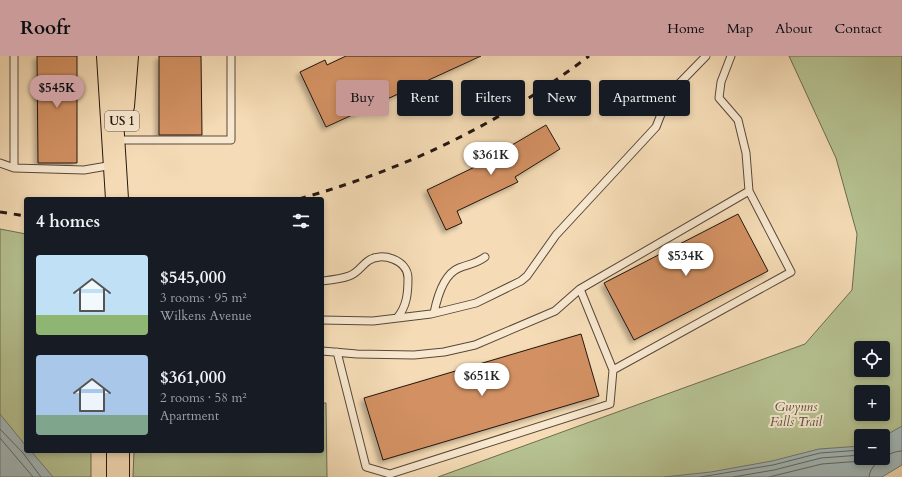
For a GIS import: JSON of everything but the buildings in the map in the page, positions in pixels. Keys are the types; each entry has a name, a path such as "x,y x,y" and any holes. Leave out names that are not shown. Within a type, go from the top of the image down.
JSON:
{"main road":[{"name":"US 1","path":"108,56 117,183"},
{"name":"US 1","path":"117,183 127,56"},
{"path":"118,453 118,477"}],"lane":[{"path":"14,56 14,168"},
{"path":"121,140 230,140 231,56"},
{"path":"324,320 373,321 434,313 476,303 499,293 527,276 556,235 656,127 669,94 706,56"},
{"path":"613,370 791,272 750,191 746,152 738,120 719,98 721,82 731,56"},
{"path":"0,163 14,168 84,170 117,183"},
{"path":"324,351 414,355 444,352 476,345 555,312 580,289 750,191"},
{"path":"324,281 349,277 359,271 368,261 376,257 386,257 400,262 408,274 408,289 404,306 397,318"},
{"path":"434,313 445,283 452,272 459,268 473,265 485,257"},
{"path":"337,352 366,467 390,474 610,404 613,370 580,289"}],"green space":[{"name":"Gwynns Falls Trail","path":"789,56 902,56 902,463 872,477 438,477 805,344 852,290 857,234 836,158"},
{"path":"0,229 24,234 24,453 91,453 91,477 0,477"},
{"path":"324,403 326,403 327,477 133,477 134,453 324,453"}],"water":[{"path":"0,414 24,444 24,453 33,453 53,477 0,477"},
{"path":"902,426 902,465 882,477 664,477 711,472 772,461 819,449 854,446 854,465 890,465 890,433"}],"railway":[{"path":"306,197 378,173 451,142 521,103 555,81 589,56"},
{"path":"0,212 24,216"}]}
